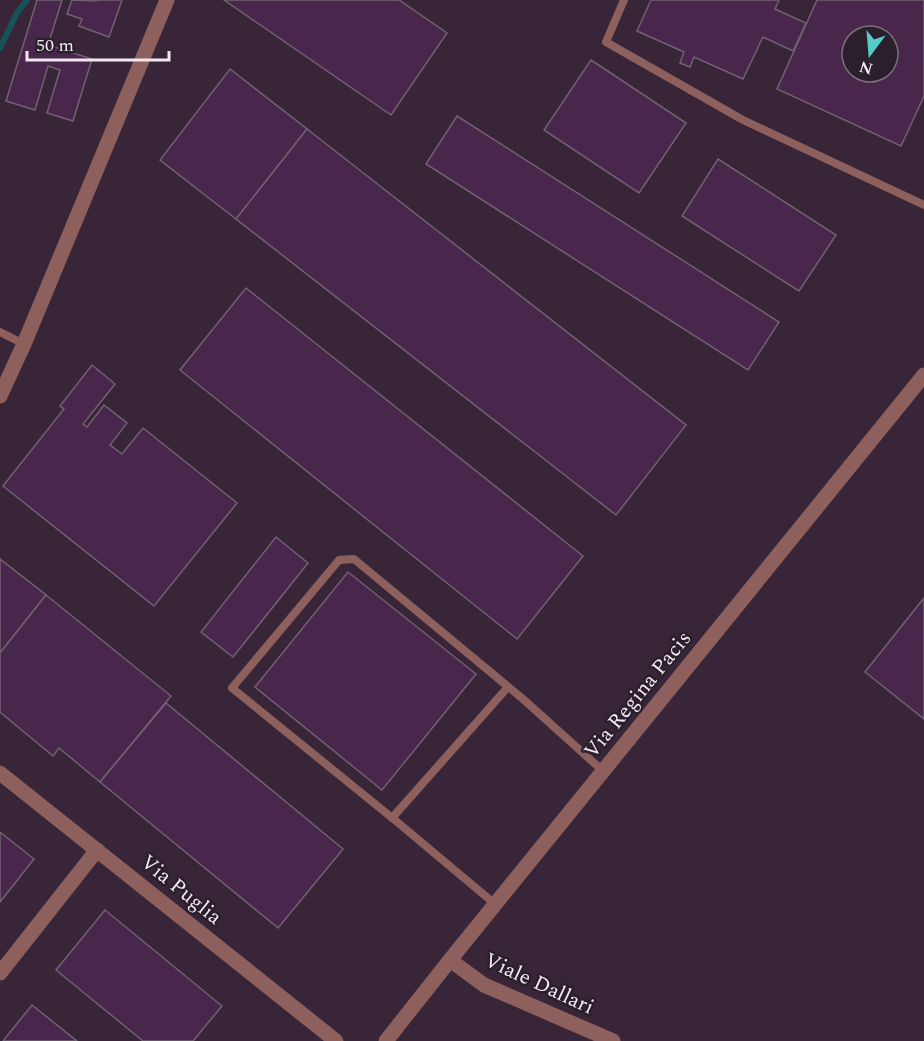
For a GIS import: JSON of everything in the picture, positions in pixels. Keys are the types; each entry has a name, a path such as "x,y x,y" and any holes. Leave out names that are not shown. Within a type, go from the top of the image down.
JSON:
{"street":[{"path":"0,396 24,344 167,0"},
{"name":"Via Regina Pacis","path":"386,1041 924,375"},
{"name":"Via Puglia","path":"0,772 336,1041"},
{"path":"0,973 97,850"},
{"name":"Viale Dallari","path":"450,960 484,986 613,1041"}],"lane":[{"path":"624,0 606,42 743,120 924,206"},
{"path":"0,332 24,344"},
{"path":"495,904 232,688 339,560 354,559 508,687 603,771"},
{"path":"392,818 508,687"}],"shaded area":[{"path":"0,0 924,0 924,1041 0,1041"}],"building":[{"path":"37,0 62,0 48,45 92,59 73,121 47,113 60,70 48,66 35,110 6,101"},
{"path":"72,0 122,0 109,37 79,26 82,19 67,14"},
{"path":"224,0 399,0 447,33 391,115"},
{"path":"651,0 779,0 775,9 806,23 793,51 763,37 743,79 694,57 690,67 680,63 684,52 637,31"},
{"path":"817,0 924,0 924,96 901,146 777,89"},
{"path":"591,60 686,123 639,193 544,130"},
{"path":"230,69 307,129 236,219 160,160"},
{"path":"457,116 779,322 748,370 426,164"},
{"path":"307,129 686,425 616,515 236,219"},
{"path":"718,159 836,235 799,291 682,216"},
{"path":"246,288 583,556 517,639 180,370"},
{"path":"92,365 115,384 83,424 87,427 104,405 127,423 110,445 122,454 143,428 237,503 154,606 3,486 64,409 60,406"},
{"path":"276,537 308,563 233,657 201,632"},
{"path":"0,559 46,595 0,653"},
{"path":"348,572 476,674 382,790 255,687"},
{"path":"46,595 171,696 100,782 59,748 53,756 0,712 0,653"},
{"path":"924,598 924,719 865,672"},
{"path":"166,703 343,849 278,928 100,782"},
{"path":"0,832 34,859 0,902"},
{"path":"105,910 222,1006 193,1041 143,1041 56,970"},
{"path":"32,1005 77,1041 3,1041"}],"waterway":[{"path":"0,48 17,13 27,0"}]}
